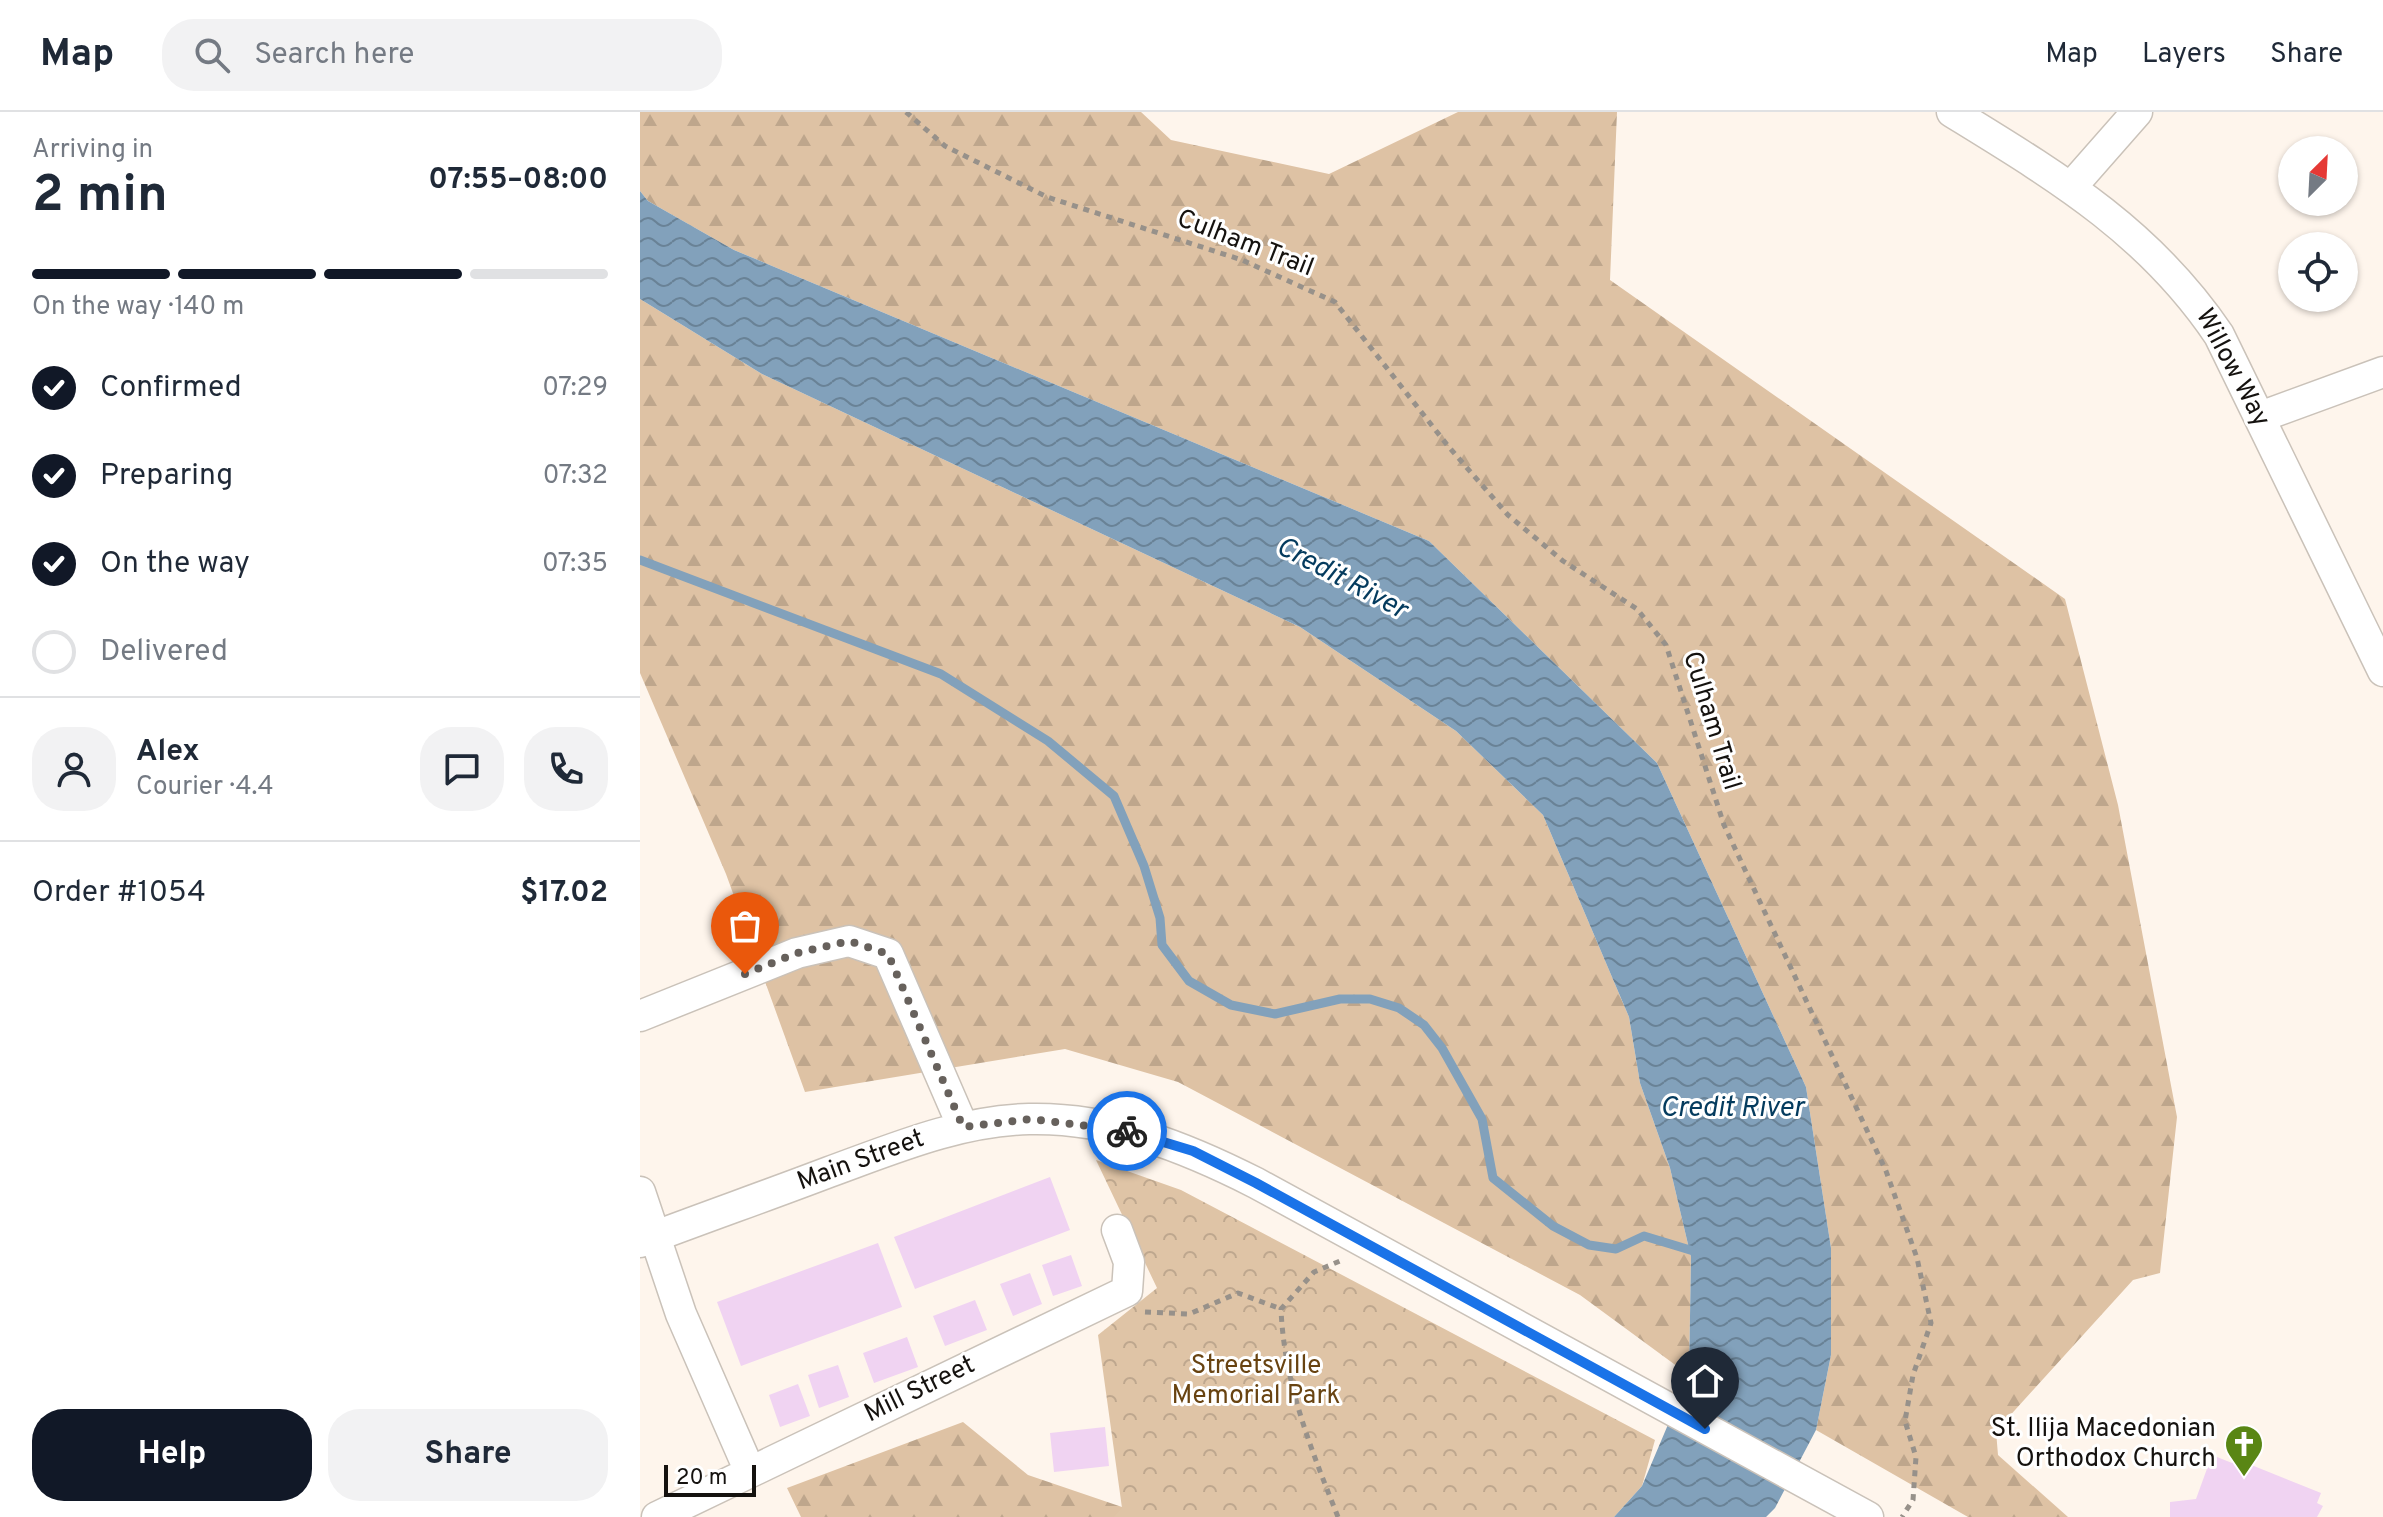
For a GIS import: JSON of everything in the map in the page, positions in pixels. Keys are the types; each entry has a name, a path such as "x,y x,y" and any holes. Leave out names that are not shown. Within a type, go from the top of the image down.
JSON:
{"street":[{"name":"Willow Way","path":"1952,112 2072,186 2141,243 2189,290 2219,335 2383,671"},
{"path":"2072,186 2137,112"},
{"path":"2260,417 2383,372"},
{"path":"640,1016 797,953 849,941 888,954 963,1127"},
{"name":"Main Street","path":"648,1239 936,1133 963,1127 1032,1119 1089,1124 1152,1137 1193,1151 1354,1235 1868,1517"},
{"path":"640,1192 648,1239 750,1472"},
{"path":"1117,1230 1129,1262 1127,1291"},
{"name":"Mill Street","path":"657,1517 1127,1291"}],"path":[{"name":"Culham Trail","path":"906,112 945,146 1047,197 1242,260 1335,302 1448,446 1508,515 1563,561 1637,609 1666,645 1724,825 1886,1171 1917,1258 1931,1323 1913,1375 1905,1421 1916,1457 1913,1500 1902,1517"},
{"path":"1338,1517 1293,1397 1283,1353 1281,1309 1314,1272 1340,1261 1354,1235"},
{"path":"1127,1291 1135,1312 1189,1314 1238,1293 1281,1309"}],"green space":[{"path":"640,112 1141,112 1171,140 1329,174 1458,112 1617,112 1610,280 2065,599 2118,805 2177,1117 2160,1273 2133,1280 1996,1431 1998,1455 2068,1517 1968,1517 1816,1430 1831,1355 1831,1248 1806,1087 1657,763 1429,541 734,250 648,201 640,191"},
{"path":"640,299 762,374 1300,627 1456,731 1543,815 1629,1017 1640,1083 1670,1168 1691,1257 1689,1375 1580,1295 1178,1082 1065,1049 805,1092 726,874 640,673"},
{"name":"Streetsville Memorial Park","path":"1096,1160 1181,1190 1655,1440 1642,1486 1614,1517 1114,1517 1122,1508 1098,1335 1157,1288"},
{"path":"963,1422 1028,1475 1122,1507 1568,1517 801,1517 787,1488"}],"water":[{"name":"Credit River","path":"640,191 648,201 734,250 1429,541 1657,763 1806,1087 1831,1248 1831,1355 1816,1430 1775,1508 1766,1517 1614,1517 1642,1486 1689,1375 1691,1257 1670,1168 1640,1083 1629,1017 1543,815 1456,731 1300,627 762,374 640,299"}],"building":[{"path":"1050,1177 1070,1230 915,1289 894,1237"},
{"path":"878,1243 902,1307 741,1366 717,1302"},
{"path":"1071,1255 1082,1286 1053,1296 1042,1265"},
{"path":"1030,1273 1042,1304 1013,1316 1000,1284"},
{"path":"975,1300 987,1330 945,1346 933,1316"},
{"path":"907,1337 918,1367 874,1383 863,1353"},
{"path":"838,1365 849,1397 819,1408 808,1375"},
{"path":"798,1384 810,1416 780,1427 769,1395"},
{"path":"1105,1427 1109,1466 1054,1472 1050,1433"},
{"name":"St. Ilija Macedonian Orthodox Church","path":"2212,1455 2232,1463 2234,1458 2321,1493 2317,1503 2323,1506 2317,1517 2170,1517 2170,1502 2196,1499"}],"waterway":[{"path":"640,560 941,674 1048,741 1114,796 1144,866 1160,918 1162,945 1189,981 1231,1005 1275,1014 1340,999 1370,999 1399,1008 1424,1025 1442,1048 1482,1119 1493,1178 1553,1226 1589,1245 1616,1249 1644,1236 1700,1253"}],"way so far":[{"path":"745,974 797,953 849,941 888,954 963,1127 992,1121 1032,1119 1127,1131"}],"place":[{"name":"St. Ilija Macedonian Orthodox Church","path":"2244,1478"}],"route":[{"path":"1127,1131 1193,1151 1256,1183 1705,1429"}]}
